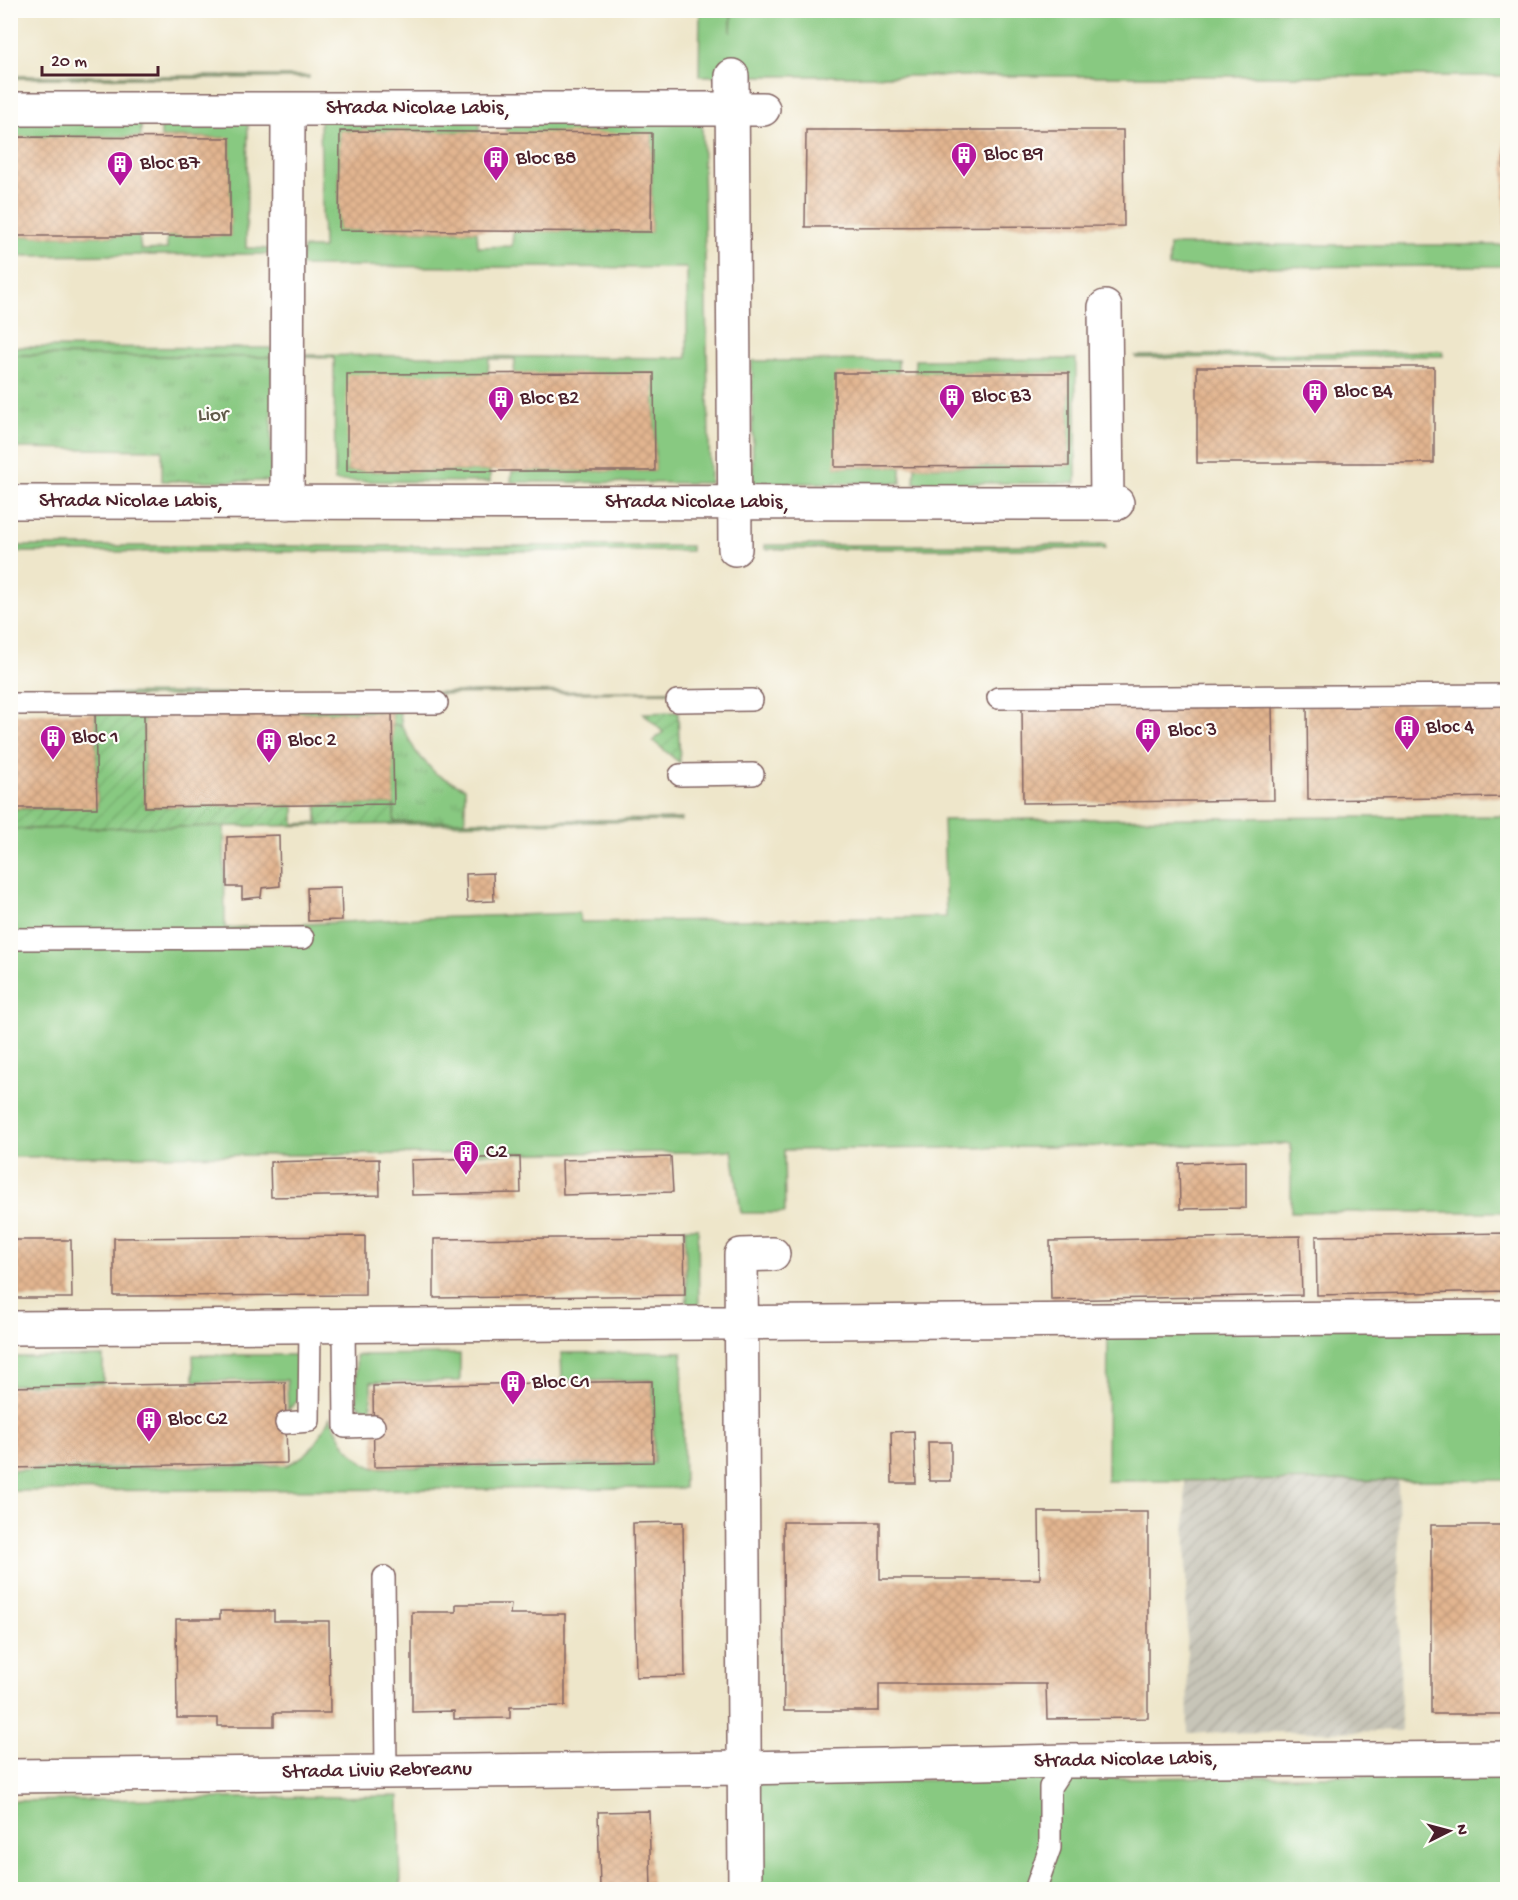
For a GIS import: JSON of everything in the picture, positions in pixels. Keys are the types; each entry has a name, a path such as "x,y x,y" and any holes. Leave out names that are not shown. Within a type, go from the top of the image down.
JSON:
{"street":[{"path":"732,76 747,109 735,549"},
{"name":"Strada Nicolae Labiș","path":"10,109 747,109"},
{"path":"287,502 288,109"},
{"name":"Strada Nicolae Labiș","path":"10,502 1112,503 1105,307"},
{"path":"745,1890 741,1255 773,1254"},
{"path":"10,1328 1508,1317"},
{"name":"Strada Nicolae Labiș","path":"744,1768 1067,1761 1508,1758"},
{"name":"Strada Liviu Rebreanu","path":"10,1776 744,1768"}],"lane":[{"path":"998,698 1508,695"},
{"path":"677,701 752,700"},
{"path":"10,704 437,703"},
{"path":"680,775 753,774"},
{"path":"10,939 303,938"},
{"path":"286,1423 309,1421 310,1326"},
{"path":"344,1326 345,1427 374,1426"},
{"path":"384,1577 386,1771"},
{"path":"1035,1890 1050,1848 1050,1787 1067,1761"}],"shaded area":[{"path":"1398,1481 1401,1731 1188,1733 1185,1482"}],"green space":[{"path":"732,10 1507,11 1507,76 699,76 700,11 731,11 731,33"},
{"path":"11,76 309,76 309,78 11,78"},
{"path":"141,120 141,137 11,137 10,121"},
{"path":"161,120 248,120 246,248 272,249 272,254 11,256 10,236 139,236 141,250 167,249 167,236 230,236 230,138 161,137"},
{"path":"320,120 480,120 479,132 340,131 339,230 477,231 478,247 512,246 513,231 651,232 652,134 506,133 506,120 702,120 710,483 511,482 512,471 655,471 654,374 514,374 515,359 489,359 488,374 347,471 490,471 490,482 335,481 334,358 299,357 299,355 687,358 687,268 300,266 303,248 323,248"},
{"path":"1169,245 1507,245 1507,266 1169,267"},
{"path":"11,347 271,348 272,357 11,355"},
{"path":"1442,351 1443,356 1136,358 1135,356"},
{"name":"Lior","path":"11,355 272,357 271,481 162,481 162,450 11,448"},
{"path":"1076,359 1076,483 914,483 915,467 1069,466 1069,373 915,373 915,360"},
{"path":"898,360 898,373 835,467 901,467 901,483 753,483 752,361"},
{"path":"765,545 1105,545 1105,549 765,549"},
{"path":"10,546 691,546 691,551 11,552"},
{"path":"677,691 11,697 10,694"},
{"path":"398,703 402,726 392,724 392,712 144,714 145,807 294,805 294,824 317,823 317,805 394,804 394,822 682,819 681,821 11,829 10,809 97,807 95,713"},
{"path":"678,712 680,763 653,741 663,732 643,713"},
{"path":"392,724 402,726 416,752 436,774 465,788 465,821 394,822"},
{"path":"1507,816 1507,1212 1291,1212 1291,1144 784,1150 785,1213 741,1213 732,1150 11,1157 10,829 224,826 225,928 579,913 581,922 946,917 943,820"},
{"path":"685,1228 698,1228 699,1312 687,1312"},
{"path":"1108,1314 1507,1315 1507,1480 1107,1481"},
{"path":"682,1352 684,1488 11,1491 10,1470 287,1465 303,1456 313,1446 330,1417 352,1453 374,1468 654,1463 653,1380 562,1381 561,1353"},
{"path":"460,1354 460,1381 371,1382 371,1412 357,1404 356,1355"},
{"path":"193,1355 298,1355 299,1399 288,1410 287,1380 194,1381"},
{"path":"103,1356 103,1383 11,1385 11,1357"},
{"path":"1507,1774 1507,1889 758,1889 758,1782"},
{"path":"399,1796 401,1889 11,1889 11,1801"}],"building":[{"name":"Bloc B9","path":"806,130 1123,130 1124,226 805,227"},
{"name":"Bloc B8","path":"340,131 652,133 651,232 339,230"},
{"name":"Bloc B7","path":"10,137 230,138 230,236 10,236"},
{"path":"1504,139 1508,139 1508,236 1504,236"},
{"name":"Bloc B4","path":"1197,367 1434,367 1434,463 1197,463"},
{"name":"Bloc B2","path":"654,373 655,471 347,471 347,374"},
{"name":"Bloc B3","path":"835,373 1069,373 1069,466 835,467"},
{"name":"Bloc 4","path":"1508,702 1508,797 1308,800 1307,705"},
{"name":"Bloc 3","path":"1272,705 1274,800 1023,803 1022,708"},
{"name":"Bloc 2","path":"392,712 394,804 145,807 144,714"},
{"name":"Bloc 1","path":"95,713 97,808 10,808 10,714"},
{"path":"279,835 280,886 262,888 261,897 242,899 242,887 227,887 227,837"},
{"path":"493,873 494,901 467,902 466,874"},
{"path":"341,887 342,920 308,921 307,888"},
{"name":"C2","path":"520,1157 521,1193 412,1195 411,1160"},
{"path":"671,1157 673,1192 563,1195 562,1160"},
{"path":"379,1159 380,1195 271,1197 270,1162"},
{"path":"1246,1161 1246,1208 1180,1209 1179,1163"},
{"path":"1508,1233 1508,1291 1317,1295 1316,1236"},
{"path":"365,1236 365,1295 114,1296 114,1238"},
{"path":"1300,1236 1302,1295 1051,1300 1050,1241"},
{"path":"684,1237 685,1295 434,1298 434,1239"},
{"path":"10,1240 71,1240 72,1298 10,1298"},
{"name":"Bloc C1","path":"652,1381 653,1462 374,1467 373,1386"},
{"name":"Bloc C2","path":"285,1382 287,1463 10,1468 10,1387"},
{"path":"914,1431 916,1483 892,1483 891,1432"},
{"path":"928,1442 951,1442 951,1481 929,1481"},
{"path":"1039,1512 1148,1512 1148,1718 1047,1719 1046,1684 879,1684 879,1711 784,1711 783,1522 880,1522 880,1579 1040,1579"},
{"path":"683,1522 685,1676 636,1677 633,1523"},
{"path":"1431,1525 1508,1525 1508,1714 1431,1714"},
{"path":"456,1604 511,1604 510,1614 565,1614 565,1706 510,1707 510,1718 454,1719 454,1711 412,1712 412,1612 456,1612"},
{"path":"220,1611 274,1611 274,1621 329,1621 330,1713 274,1713 274,1726 218,1726 218,1718 177,1718 176,1619 220,1619"},
{"path":"649,1811 651,1890 600,1890 598,1812"}],"place":[{"name":"Bloc B9","path":"964,178"},
{"name":"Bloc B8","path":"496,182"},
{"name":"Bloc B7","path":"120,187"},
{"name":"Bloc B4","path":"1315,415"},
{"name":"Bloc B3","path":"952,420"},
{"name":"Bloc B2","path":"501,422"},
{"name":"Bloc 4","path":"1407,751"},
{"name":"Bloc 3","path":"1148,754"},
{"name":"Bloc 1","path":"53,761"},
{"name":"Bloc 2","path":"269,764"},
{"name":"C2","path":"466,1176"},
{"name":"Bloc C1","path":"513,1406"},
{"name":"Bloc C2","path":"149,1443"}]}
